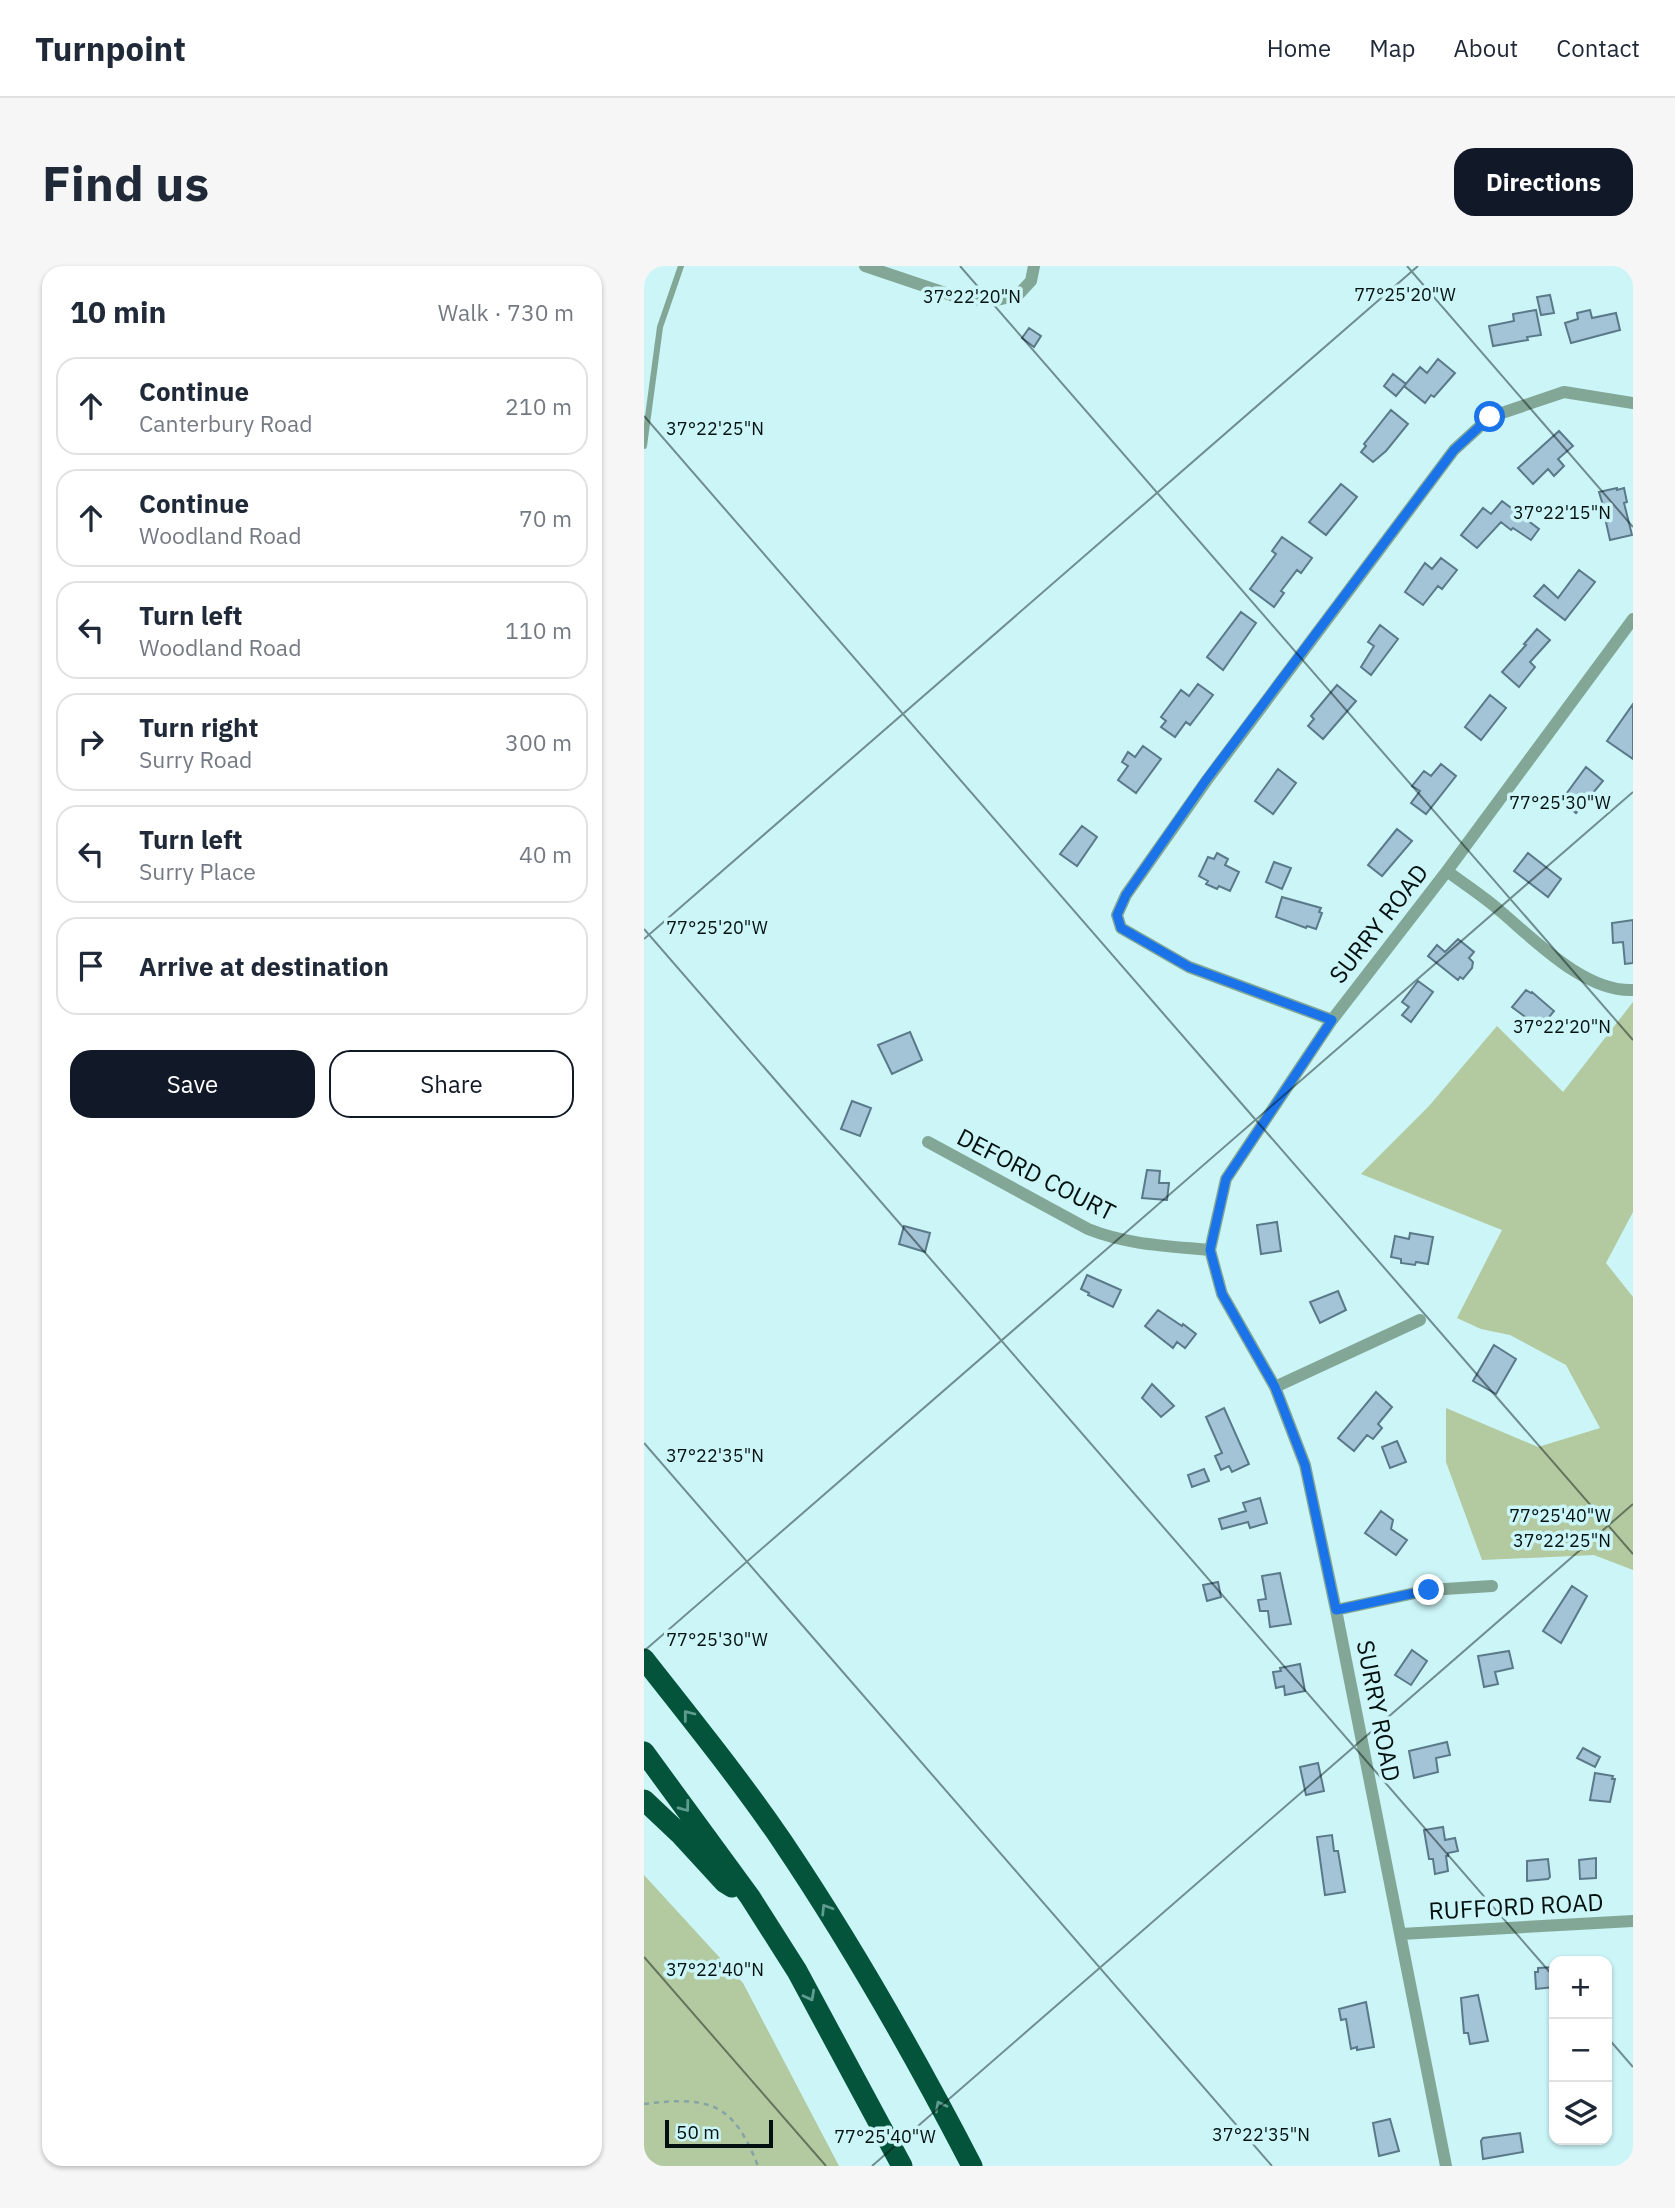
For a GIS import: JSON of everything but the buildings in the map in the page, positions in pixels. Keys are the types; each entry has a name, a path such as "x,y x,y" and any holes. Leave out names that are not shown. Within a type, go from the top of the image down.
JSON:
{"highway":[{"path":"644,1659 744,1789 825,1907 898,2028 972,2166"},
{"path":"644,1752 750,1897 797,1971 902,2166"},
{"path":"644,1800 680,1833 724,1882 750,1897"}],"street":[{"path":"865,266 963,299 997,300 1018,295 1031,281 1034,266"},
{"path":"1332,1020 1189,967 1121,928 1117,915 1126,895 1206,780 1454,450 1490,417 1564,392 1633,404"},
{"name":"SURRY ROAD","path":"1447,2166 1305,1465 1275,1387 1222,1294 1210,1250 1226,1179 1332,1020 1447,871 1633,619"},
{"path":"1447,871 1578,973 1609,987 1633,990"},
{"name":"DEFORD COURT","path":"928,1142 1088,1229 1110,1238 1133,1243 1210,1250"},
{"path":"1275,1387 1420,1320"},
{"path":"1336,1610 1429,1590 1492,1586"},
{"name":"RUFFORD ROAD","path":"1401,1934 1633,1921"}],"lane":[{"path":"644,446 660,327 681,266"}],"path":[{"path":"644,2104 697,2101 720,2110 743,2132 758,2166"}],"green space":[{"path":"1633,1002 1633,1212 1606,1263 1633,1297 1633,1570 1594,1555 1482,1560 1446,1462 1446,1408 1538,1447 1600,1428 1566,1365 1510,1335 1481,1329 1457,1318 1502,1230 1361,1174 1429,1106 1497,1026 1563,1092"},
{"path":"644,1875 743,1983 839,2166 644,2166"}],"route":[{"path":"1429,1590 1336,1610 1305,1465 1275,1387 1222,1294 1210,1250 1226,1179 1332,1020 1189,967 1121,928 1117,915 1126,895 1206,780 1454,450 1490,417"}]}
